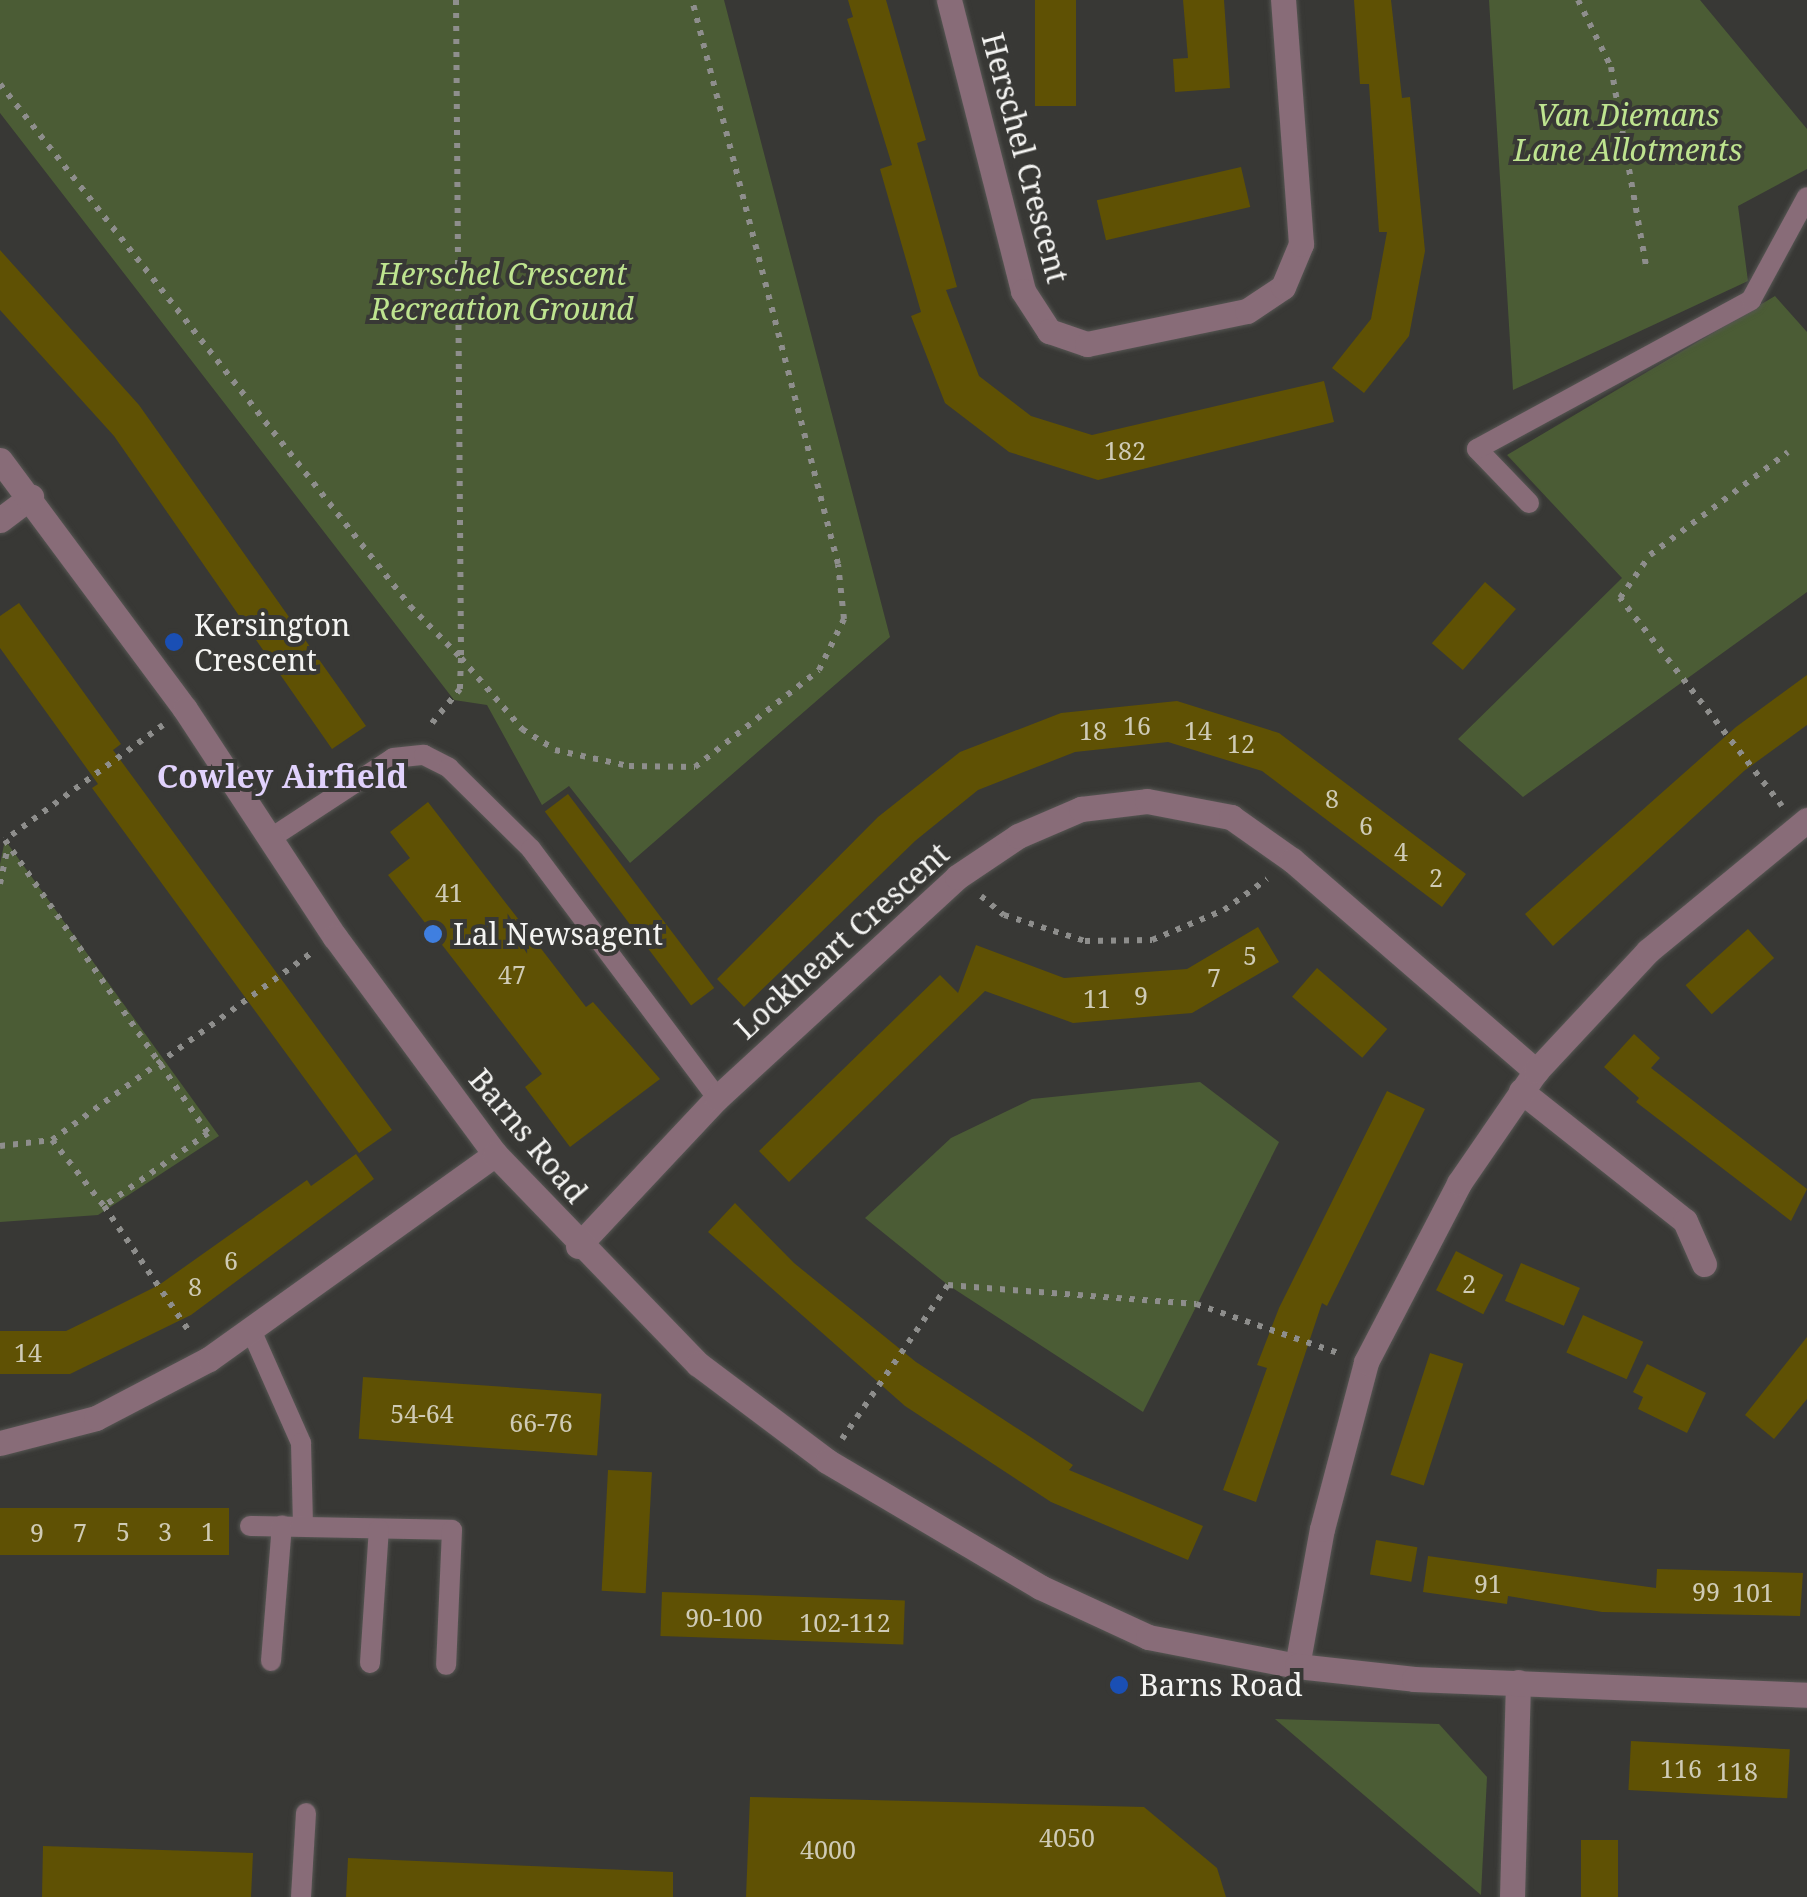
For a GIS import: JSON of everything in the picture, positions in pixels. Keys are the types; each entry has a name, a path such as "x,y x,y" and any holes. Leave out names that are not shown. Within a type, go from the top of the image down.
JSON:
{"street":[{"name":"Herschel Crescent","path":"948,0 1023,291 1049,331 1087,344 1247,310 1282,287 1301,244 1283,0"},
{"name":"Barns Road","path":"0,460 185,709 274,836 335,936 495,1154 578,1246 698,1364 827,1461 1040,1586 1148,1636 1297,1666 1518,1682 1807,1695"},
{"path":"0,520 31,497"},
{"name":"Lockheart Crescent","path":"578,1246 717,1098 958,876 1018,836 1080,808 1147,801 1231,817 1292,860 1528,1081 1686,1221 1704,1264"},
{"path":"1297,1666 1322,1529 1366,1362 1451,1198 1528,1081 1648,951 1803,824"},
{"path":"0,1443 96,1418 209,1360 495,1154"},
{"path":"1512,1897 1518,1682"}],"lane":[{"path":"1528,502 1477,450 1751,300 1807,198"},
{"path":"274,836 393,758 424,755 449,768 530,849 717,1098"},
{"path":"251,1330 302,1444 271,1661"},
{"path":"250,1526 452,1530 446,1665"},
{"path":"370,1663 379,1529"},
{"path":"301,1897 306,1814"}],"path":[{"path":"405,757 460,690 456,0"},
{"path":"0,84 410,606 522,729 555,750 629,766 695,767 819,670 844,619 838,564 692,0"},
{"path":"1578,0 1610,67 1647,271"},
{"path":"1788,452 1650,555 1620,598 1803,824"},
{"path":"104,1206 208,1133 8,850 6,840 185,709"},
{"path":"0,884 8,850"},
{"path":"958,876 1004,915 1085,940 1152,940 1224,910 1292,860"},
{"path":"0,1146 52,1140 335,936"},
{"path":"52,1140 104,1206 209,1360"},
{"path":"827,1461 948,1286 1196,1304 1366,1362"}],"green space":[{"name":"Herschel Crescent Recreation Ground","path":"0,0 724,0 890,637 630,863 569,786 542,805 487,705 454,700 0,113"},
{"name":"Van Diemans Lane Allotments","path":"1489,0 1700,0 1807,129 1807,169 1738,206 1748,281 1513,390"},
{"path":"1775,296 1807,332 1807,592 1523,797 1458,739 1622,578 1507,455"},
{"path":"5,840 219,1136 98,1215 0,1222 0,864"},
{"path":"1200,1082 1279,1142 1143,1412 948,1285 865,1218 951,1138 1032,1099"},
{"path":"1275,1719 1439,1724 1487,1777 1481,1895"}],"building":[{"path":"848,0 886,0 926,140 917,143 957,287 946,290 979,376 1031,416 1092,435 1324,381 1334,422 1098,480 1009,452 945,403 911,316 921,312 880,169 892,165 847,19 853,17"},
{"path":"1035,0 1076,0 1076,106 1035,106"},
{"path":"1183,0 1224,0 1230,88 1175,92 1173,59 1188,58"},
{"path":"1354,0 1391,0 1402,98 1410,97 1425,251 1409,336 1364,393 1332,368 1371,319 1387,232 1379,232 1369,84 1360,84"},
{"path":"1241,167 1250,207 1106,240 1097,200"},
{"path":"0,250 139,405 366,726 332,749 114,436 0,310"},
{"path":"1485,582 1516,609 1463,670 1432,643"},
{"path":"19,603 121,744 113,750 392,1130 359,1153 92,788 98,784 0,648 0,616"},
{"path":"1807,675 1807,725 1744,771 1553,946 1525,914 1736,727"},
{"path":"1177,701 1279,733 1466,874 1442,907 1262,771 1168,742 1075,752 978,790 915,841 744,1007 717,979 878,817 960,752 1061,713"},
{"path":"568,794 714,988 691,1006 545,811"},
{"path":"428,802 586,1007 593,1002 660,1079 570,1147 525,1087 542,1074 388,875 410,858 390,832"},
{"path":"1258,927 1279,962 1192,1013 1073,1023 985,991 789,1182 759,1151 940,975 958,993 976,945 1064,978 1187,969"},
{"path":"1748,929 1774,958 1712,1014 1686,985"},
{"path":"1317,968 1387,1029 1362,1058 1292,997"},
{"path":"1634,1034 1660,1058 1651,1068 1807,1189 1791,1221 1636,1102 1639,1098 1604,1067"},
{"path":"1387,1091 1425,1109 1327,1306 1322,1303 1256,1502 1223,1490 1267,1368 1257,1365 1279,1308"},
{"path":"356,1154 374,1179 191,1315 70,1374 0,1374 0,1331 66,1331 103,1313 159,1285 307,1180 311,1186"},
{"path":"735,1203 794,1263 916,1362 1073,1465 1069,1470 1203,1526 1188,1560 1051,1502 905,1406 708,1232"},
{"path":"1456,1251 1503,1275 1483,1314 1436,1290"},
{"path":"1521,1263 1580,1288 1564,1326 1505,1301"},
{"path":"1583,1315 1643,1342 1627,1379 1566,1352"},
{"path":"1807,1337 1807,1399 1774,1439 1745,1415"},
{"path":"1430,1353 1463,1364 1424,1486 1390,1475"},
{"path":"1647,1364 1706,1393 1687,1433 1638,1409 1643,1397 1633,1392"},
{"path":"363,1377 601,1394 597,1456 359,1439"},
{"path":"608,1470 652,1472 646,1593 602,1591"},
{"path":"0,1508 229,1508 229,1555 0,1555"},
{"path":"1376,1540 1417,1547 1411,1582 1370,1574"},
{"path":"1428,1556 1656,1588 1657,1569 1803,1573 1800,1616 1602,1612 1508,1596 1507,1604 1423,1592"},
{"path":"662,1592 905,1600 903,1644 660,1636"},
{"path":"1631,1741 1790,1749 1787,1798 1628,1790"},
{"path":"750,1797 1144,1807 1217,1868 1226,1897 746,1897"},
{"path":"1581,1840 1618,1840 1618,1897 1581,1897"},
{"path":"43,1846 253,1853 251,1897 42,1897"},
{"path":"348,1858 673,1872 673,1897 346,1897"}],"place":[{"name":"Kersington Crescent","path":"174,642"},
{"name":"Lal Newsagent","path":"433,934"},
{"name":"Barns Road","path":"1119,1685"}],"district":[{"name":"Cowley Airfield","path":"282,776"}]}
